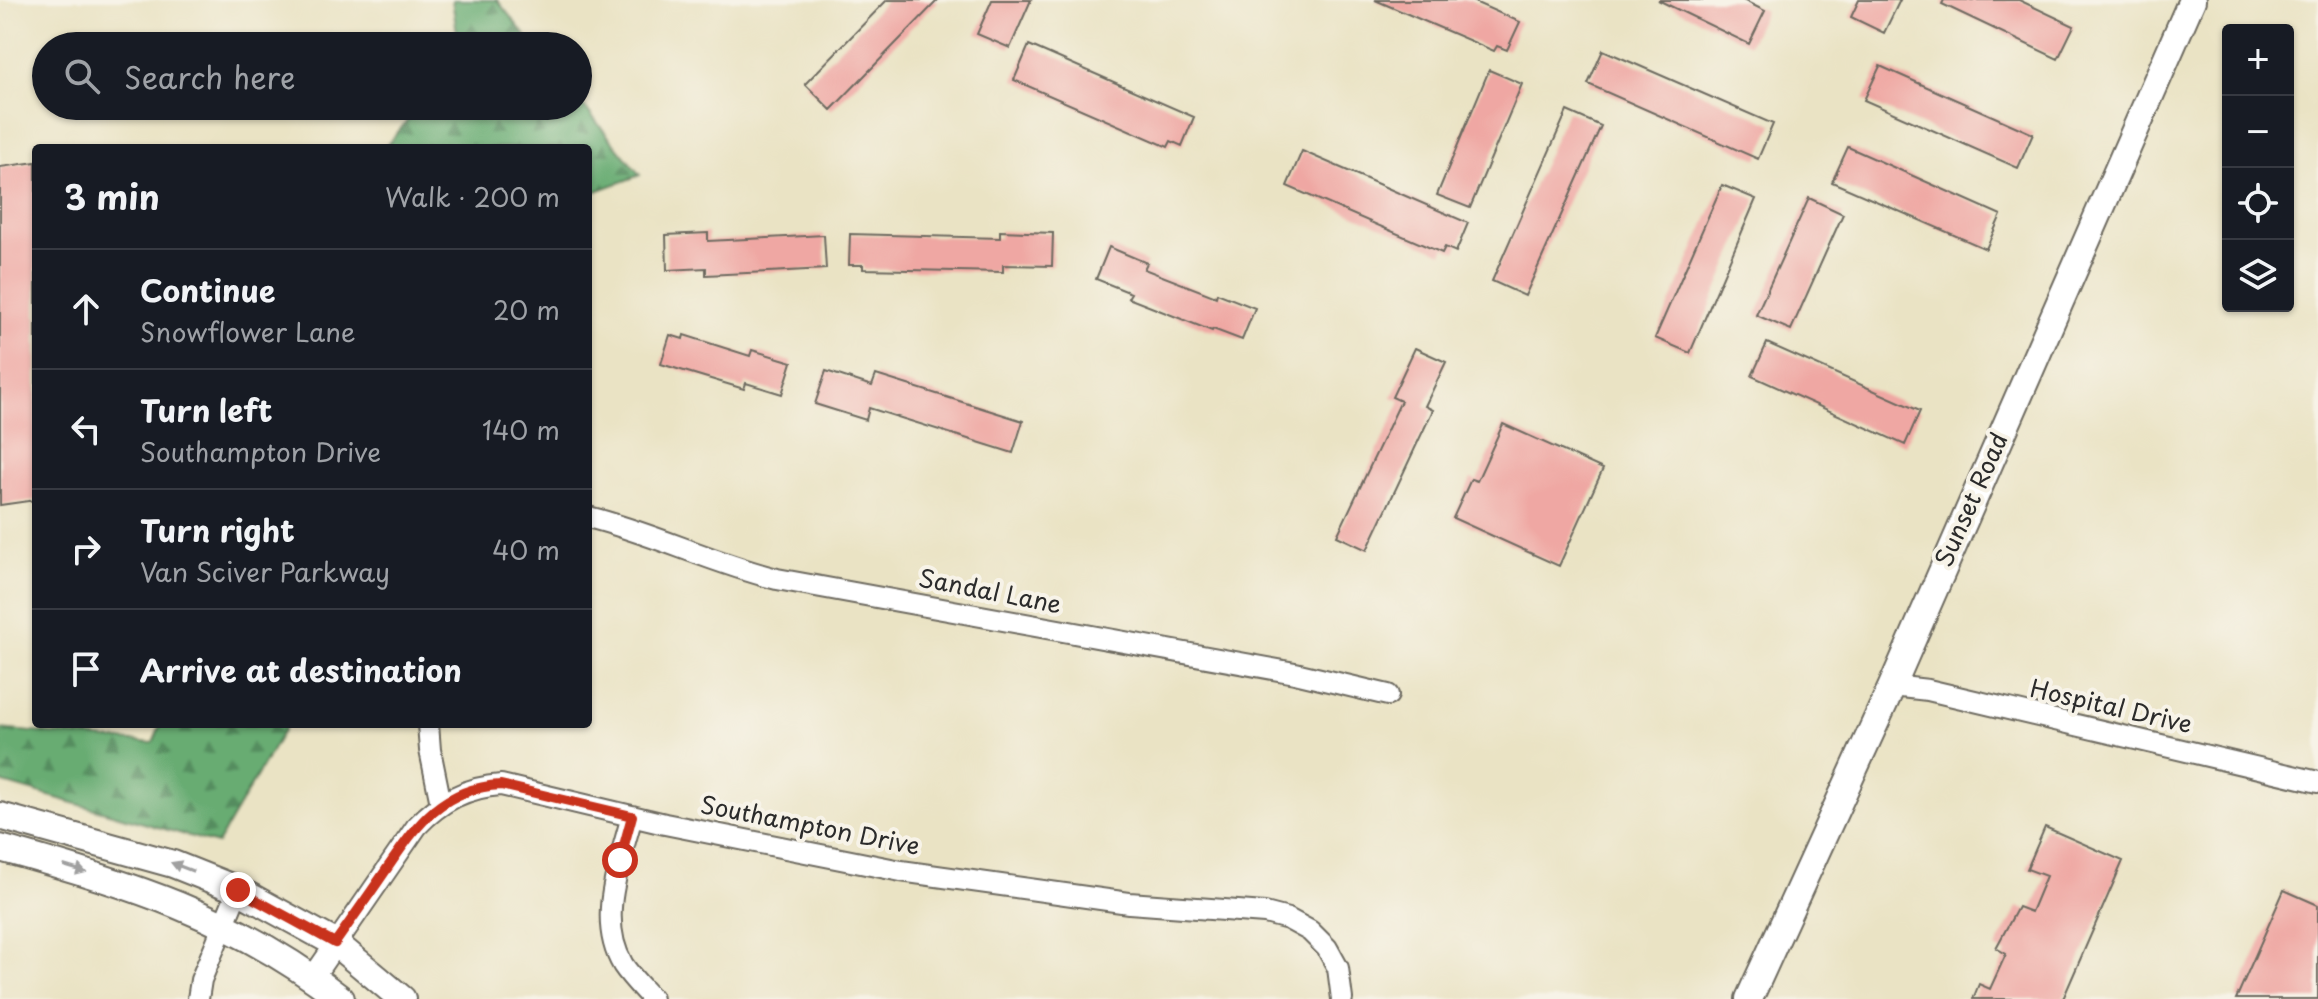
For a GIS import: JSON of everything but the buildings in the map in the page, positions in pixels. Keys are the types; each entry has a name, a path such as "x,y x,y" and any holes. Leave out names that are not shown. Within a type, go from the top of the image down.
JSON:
{"street":[{"name":"Sunset Road","path":"1749,999 1892,686 2192,0"},
{"name":"Sandal Lane","path":"592,518 630,528 726,565 777,579 1305,675 1388,695"},
{"name":"Hospital Drive","path":"1892,686 1928,690 2318,782"},
{"path":"428,728 441,804"},
{"name":"Southampton Drive","path":"313,977 417,826 441,804 480,786 501,785 767,846 930,875 1129,903 1265,913 1288,919 1310,931 1327,948 1338,968 1342,999"},
{"path":"0,816 173,864 238,890 335,943 402,999"},
{"path":"632,816 612,892 611,926 614,945 623,965 652,999"},
{"path":"0,848 130,885 222,923 313,977 341,999"},
{"path":"198,999 201,980 238,890"}],"green space":[{"path":"452,0 497,0 523,32 457,32"},
{"path":"592,116 640,175 592,193 592,144 388,144 408,120 592,120"},
{"path":"159,728 285,728 217,844 0,782 0,729 153,743"}],"route":[{"path":"238,890 298,920 335,943 417,826 441,804 480,786 501,785 632,816 620,860"}]}
